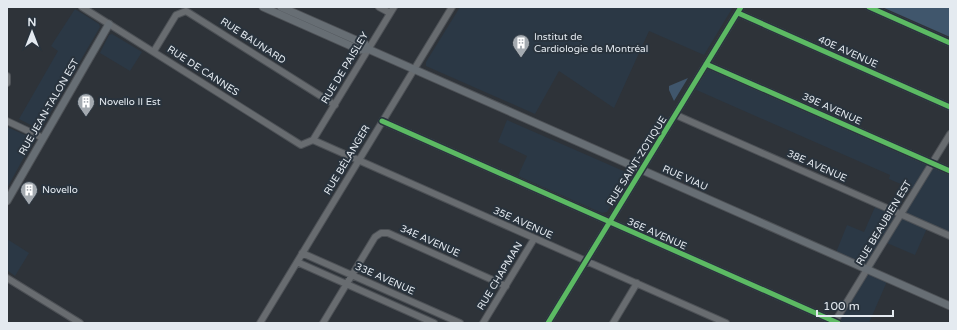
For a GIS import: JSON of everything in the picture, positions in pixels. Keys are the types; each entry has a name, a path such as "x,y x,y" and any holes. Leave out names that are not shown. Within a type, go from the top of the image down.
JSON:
{"main road":[{"path":"263,7 360,50 368,49 365,44 281,7"},
{"name":"RUE JEAN-TALON EST","path":"7,201 109,24"},
{"name":"RUE VIAU","path":"368,49 950,306"}],"street":[{"name":"RUE DE CANNES","path":"82,7 154,51 296,143 303,145 313,140"},
{"path":"379,7 390,13"},
{"name":"RUE DE PAISLEY","path":"313,140 394,7"},
{"name":"RUE BÉLANGER","path":"260,323 452,7"},
{"path":"869,7 950,43"},
{"name":"RUE SAINT-ZOTIQUE","path":"548,323 740,10"},
{"name":"40E AVENUE","path":"740,10 950,107"},
{"name":"RUE BAUNARD","path":"154,51 176,15 186,11 335,105"},
{"name":"39E AVENUE","path":"706,64 950,171"},
{"path":"7,76 7,83"},
{"name":"38E AVENUE","path":"676,114 950,236"},
{"path":"7,121 43,138"},
{"name":"36E AVENUE","path":"382,121 836,323"},
{"name":"RUE BEAUBIEN EST","path":"836,323 950,134"},
{"name":"35E AVENUE","path":"313,140 726,323"},
{"name":"34E AVENUE","path":"323,323 375,237 378,234 385,232 506,286"},
{"name":"RUE CHAPMAN","path":"483,323 534,239"},
{"name":"33E AVENUE","path":"302,253 460,323"},
{"name":"33E AVENUE","path":"297,262 434,323"},
{"path":"7,278 77,322"},
{"path":"613,323 637,283"}],"shaded area":[{"path":"460,7 733,7 704,55 649,31 614,108 559,71 535,114 426,66 426,62"},
{"path":"882,7 950,7 950,37 941,33"},
{"path":"75,9 99,24 100,27 43,125 37,128 19,119 58,51 51,46"},
{"path":"112,34 142,52 130,71 100,53 109,35"},
{"path":"706,64 950,171 950,236 928,226 915,255 887,243 871,271 888,279 869,323 843,323 838,320 863,269 835,255 847,225 864,232 875,207 898,217 915,190 889,179 890,175 692,88"},
{"path":"688,78 674,101 669,90 669,86"},
{"path":"507,120 628,173 629,176 607,212 602,213 518,176 527,156 498,142"},
{"path":"7,127 32,138 33,141 7,188"},
{"path":"7,239 29,253 15,276 7,270"}],"cycle path":[{"path":"548,323 741,7"},
{"path":"869,7 950,43"},
{"path":"738,13 950,107"},
{"path":"706,64 950,171"},
{"path":"382,121 838,323"}],"place":[{"name":"Institut de Cardiologie de Montréal","path":"521,58"},
{"name":"Novello II Est","path":"86,117"},
{"name":"Novello","path":"29,205"}]}
